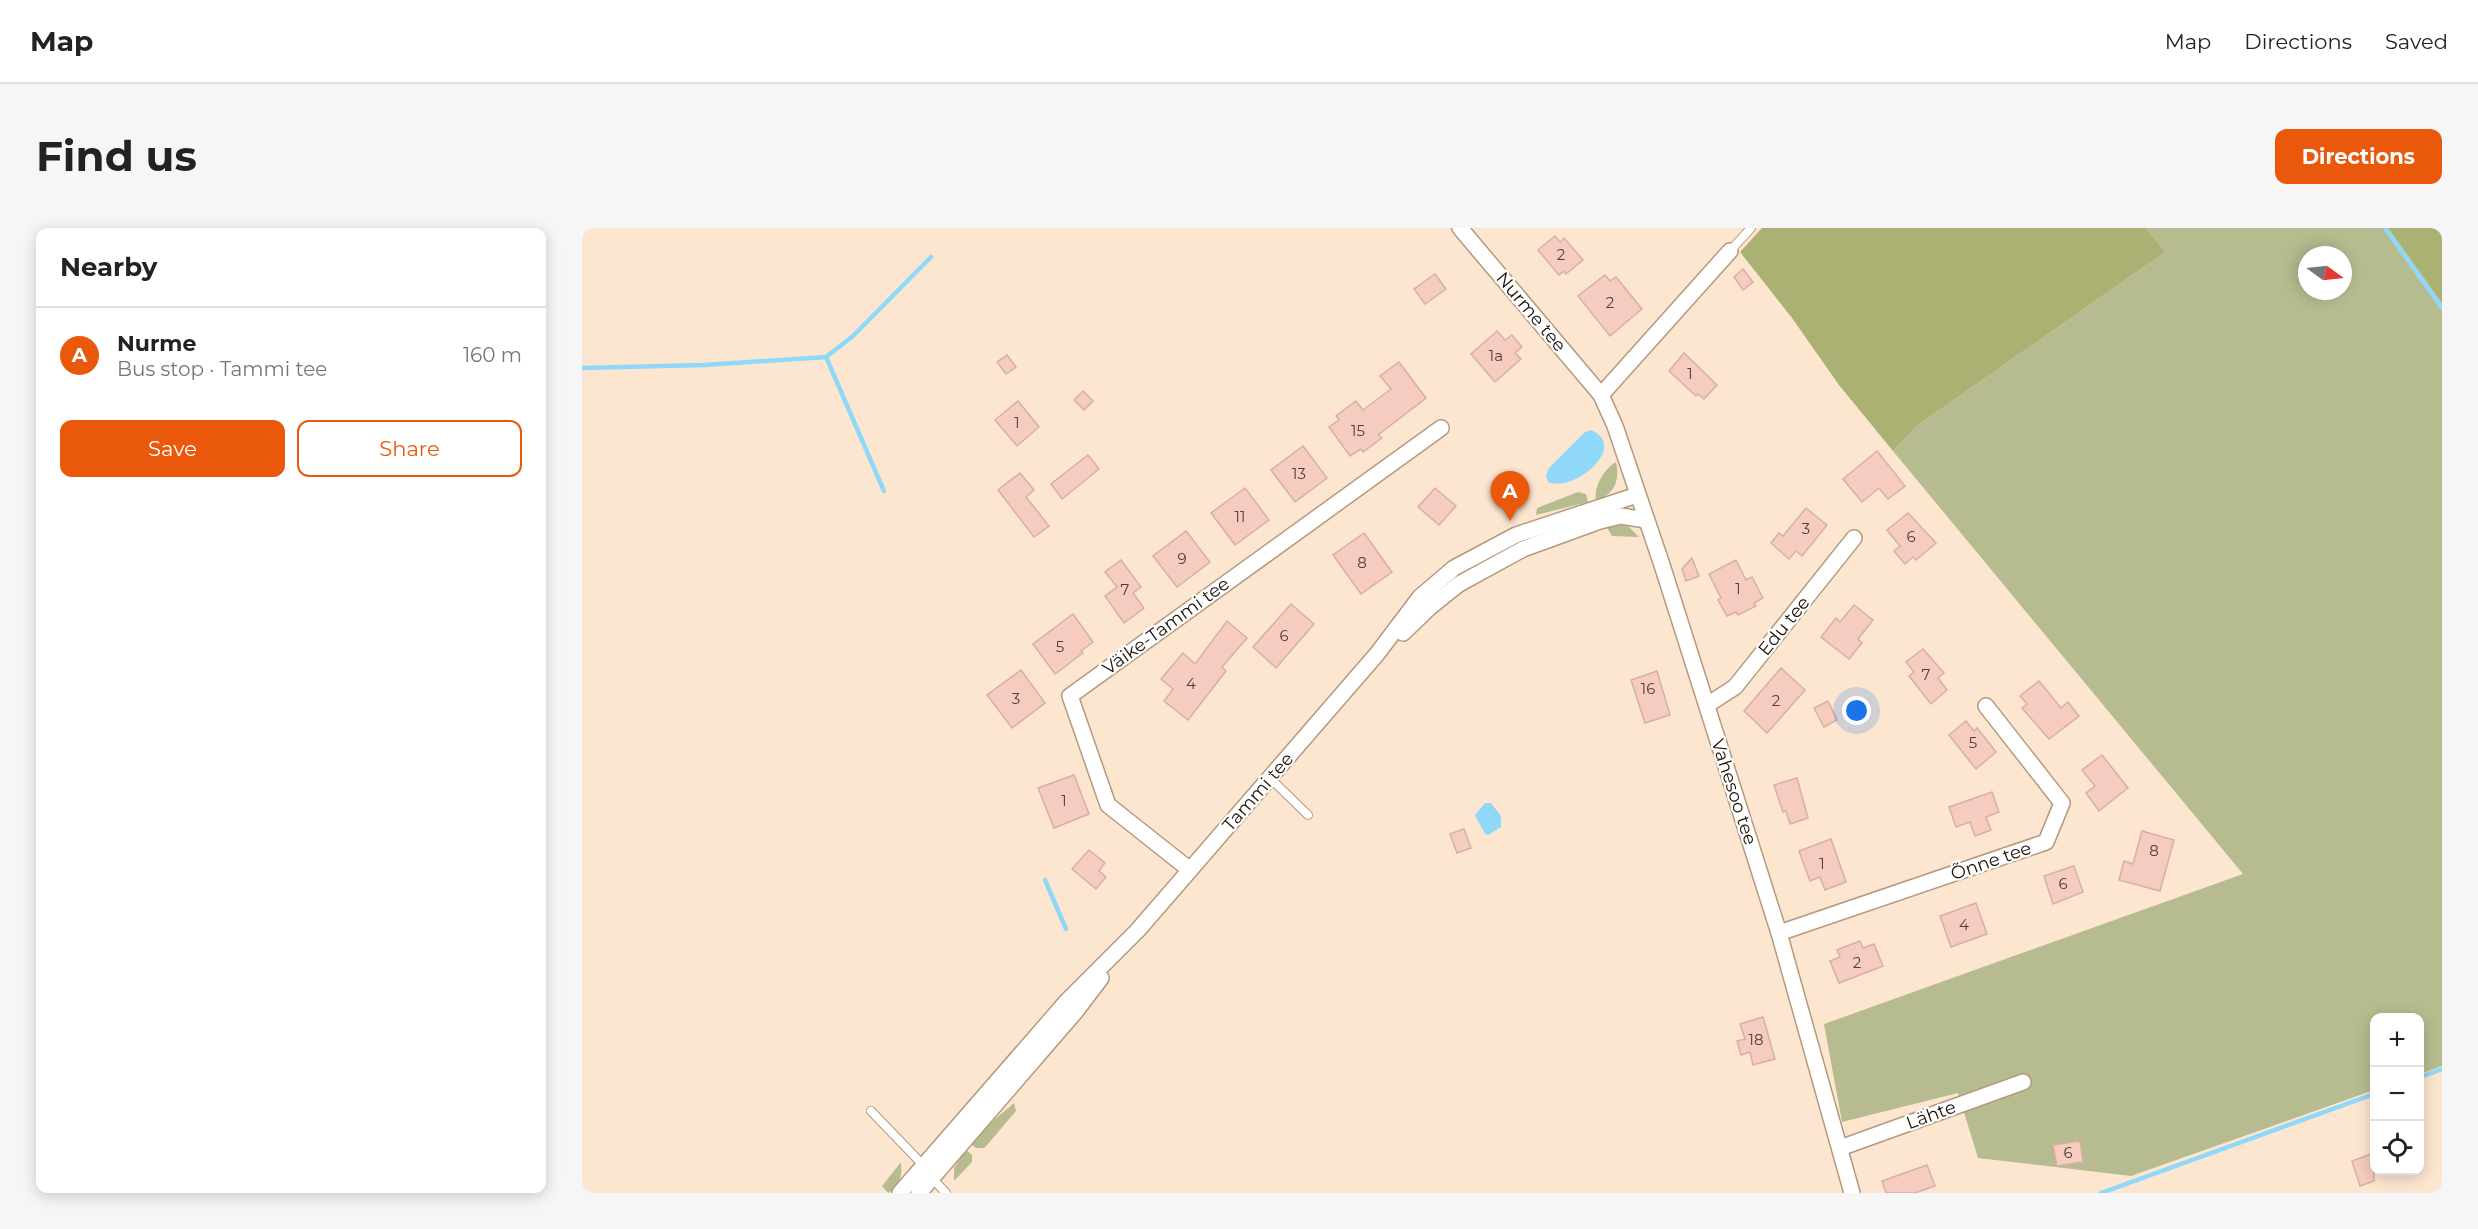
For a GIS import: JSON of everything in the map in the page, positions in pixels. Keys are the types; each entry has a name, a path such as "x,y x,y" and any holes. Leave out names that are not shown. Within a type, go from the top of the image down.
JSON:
{"street":[{"name":"Nurme tee","path":"1461,228 1601,395"},
{"path":"1601,395 1730,251"},
{"name":"Vahesoo tee","path":"1601,395 1615,426 1779,933 1852,1193"},
{"name":"Väike-Tammi tee","path":"1190,870 1108,805 1070,696 1441,428"},
{"name":"Tammi tee","path":"900,1193 928,1172 1067,1001 1138,930 1377,654 1420,597 1454,568 1516,535 1637,495"},
{"name":"Tammi tee","path":"1377,654 1459,584 1523,549 1600,521 1621,516 1646,520"},
{"name":"Edu tee","path":"1707,705 1735,687 1854,538"},
{"name":"Õnne tee","path":"1779,933 2046,843 2062,803 1986,706"},
{"name":"Lähte","path":"1840,1148 2023,1082"},
{"name":"Tammi tee","path":"919,1193 928,1172"}],"lane":[{"path":"1730,251 1751,228"},
{"path":"1270,778 1308,815"},
{"path":"871,1111 946,1193"}],"green space":[{"path":"1762,228 2146,228 2165,252 1918,425 1893,451 1839,385 1792,318 1740,252"},
{"path":"2146,228 2388,228 2442,303 2442,1066 2424,1073 2424,1013 2370,1013 2370,1091 2131,1176 1978,1158 1958,1093 1842,1122 1824,1024 2243,874 1893,451 1918,425 2165,252"},
{"path":"2388,228 2442,228 2442,303"},
{"path":"1616,462 1615,486 1608,494 1596,500 1596,489 1601,478"},
{"path":"1578,492 1586,494 1588,502 1536,515 1537,508"},
{"path":"1606,526 1629,527 1639,537 1612,536"},
{"path":"1014,1103 1016,1111 984,1148 976,1148 971,1144 981,1131"},
{"path":"966,1150 972,1155 972,1162 954,1181 954,1168"},
{"path":"901,1162 900,1180 896,1187 888,1193 882,1186"}],"water":[{"path":"1591,430 1601,437 1604,446 1594,466 1571,481 1559,484 1548,482 1546,475 1549,468 1585,432"},
{"path":"1485,803 1491,803 1501,816 1501,827 1488,835 1485,834 1475,815"}],"building":[{"path":"1555,236 1560,242 1564,238 1583,260 1566,274 1564,271 1559,275 1538,250"},
{"path":"1743,269 1753,282 1743,290 1734,277"},
{"path":"1435,274 1446,289 1425,304 1414,289"},
{"path":"1605,275 1610,281 1616,277 1642,309 1610,336 1578,296"},
{"path":"1497,331 1505,340 1512,335 1522,347 1515,353 1521,359 1495,382 1471,354"},
{"path":"1684,353 1717,385 1704,399 1698,394 1696,396 1669,371"},
{"path":"1007,355 1016,367 1006,374 997,362"},
{"path":"1399,362 1426,398 1378,435 1382,438 1363,452 1361,449 1350,456 1329,427 1339,420 1336,416 1356,401 1363,410 1391,389 1380,376"},
{"path":"1083,391 1093,401 1084,410 1074,400"},
{"path":"1018,401 1039,427 1017,446 995,420"},
{"path":"1303,446 1327,478 1295,502 1271,470"},
{"path":"1877,451 1905,486 1888,499 1879,488 1862,502 1843,479"},
{"path":"1088,455 1099,469 1062,499 1051,484"},
{"path":"1020,473 1034,490 1026,497 1049,526 1034,537 998,490"},
{"path":"1245,488 1269,520 1235,545 1211,513"},
{"path":"1435,488 1456,506 1439,525 1418,507"},
{"path":"1806,508 1827,525 1802,556 1796,551 1789,559 1771,543 1779,533 1783,536"},
{"path":"1908,513 1936,543 1916,560 1913,557 1905,564 1894,551 1900,546 1887,530"},
{"path":"1186,531 1210,562 1177,587 1153,556"},
{"path":"1364,533 1392,572 1361,594 1333,555"},
{"path":"1692,558 1699,576 1686,581 1682,569"},
{"path":"1121,560 1141,587 1133,593 1144,608 1124,623 1105,596 1117,587 1105,572"},
{"path":"1736,560 1746,580 1752,577 1763,598 1754,603 1756,606 1738,615 1736,612 1727,616 1718,600 1721,598 1709,574"},
{"path":"1291,604 1314,624 1276,668 1253,647"},
{"path":"1854,605 1873,620 1858,639 1862,643 1849,659 1821,637 1836,618 1840,622"},
{"path":"1073,614 1093,642 1081,651 1083,653 1055,674 1033,644"},
{"path":"1227,621 1247,638 1222,667 1226,671 1188,720 1164,701 1173,689 1161,679 1183,653 1195,664"},
{"path":"1923,649 1944,673 1938,678 1947,690 1931,704 1909,676 1914,672 1906,662"},
{"path":"1781,668 1805,690 1767,733 1744,711"},
{"path":"1021,670 1045,703 1012,728 987,695"},
{"path":"1657,671 1670,715 1645,723 1631,680"},
{"path":"2039,681 2061,708 2068,702 2079,716 2049,739 2022,708 2027,704 2020,696"},
{"path":"1828,701 1837,720 1824,727 1814,708"},
{"path":"1966,721 1974,731 1977,728 1996,752 1976,769 1949,735"},
{"path":"2102,755 2128,788 2099,811 2086,793 2095,786 2082,770"},
{"path":"1074,775 1089,814 1054,828 1038,788"},
{"path":"1797,778 1808,818 1790,824 1786,811 1783,812 1774,785"},
{"path":"1992,792 1999,812 1986,817 1991,830 1975,836 1970,822 1956,827 1949,807"},
{"path":"1464,829 1471,848 1457,853 1450,834"},
{"path":"2142,831 2174,840 2160,891 2119,880 2124,861 2133,864"},
{"path":"1831,839 1846,882 1825,890 1820,877 1810,881 1799,851"},
{"path":"1089,850 1105,863 1099,871 1106,877 1096,889 1072,869"},
{"path":"2074,866 2083,892 2053,904 2044,876"},
{"path":"1976,903 1987,934 1951,947 1940,916"},
{"path":"1860,941 1863,948 1874,944 1883,966 1839,983 1830,961 1840,957 1837,950"},
{"path":"1763,1017 1775,1059 1753,1065 1750,1052 1741,1055 1737,1041 1745,1039 1740,1024"},
{"path":"2080,1141 2083,1162 2057,1166 2053,1145"},
{"path":"2370,1154 2370,1175 2374,1175 2374,1181 2360,1186 2352,1161"},
{"path":"1927,1165 1935,1186 1915,1193 1886,1193 1882,1181"}],"waterway":[{"path":"2385,228 2442,308"},
{"path":"582,368 704,365 826,357 853,336 931,257"},
{"path":"826,357 884,491"},
{"path":"1045,880 1066,929"},
{"path":"2424,1076 2442,1069"},
{"path":"2101,1193 2370,1095"}],"place":[{"name":"Nurme","path":"1510,521"}]}
